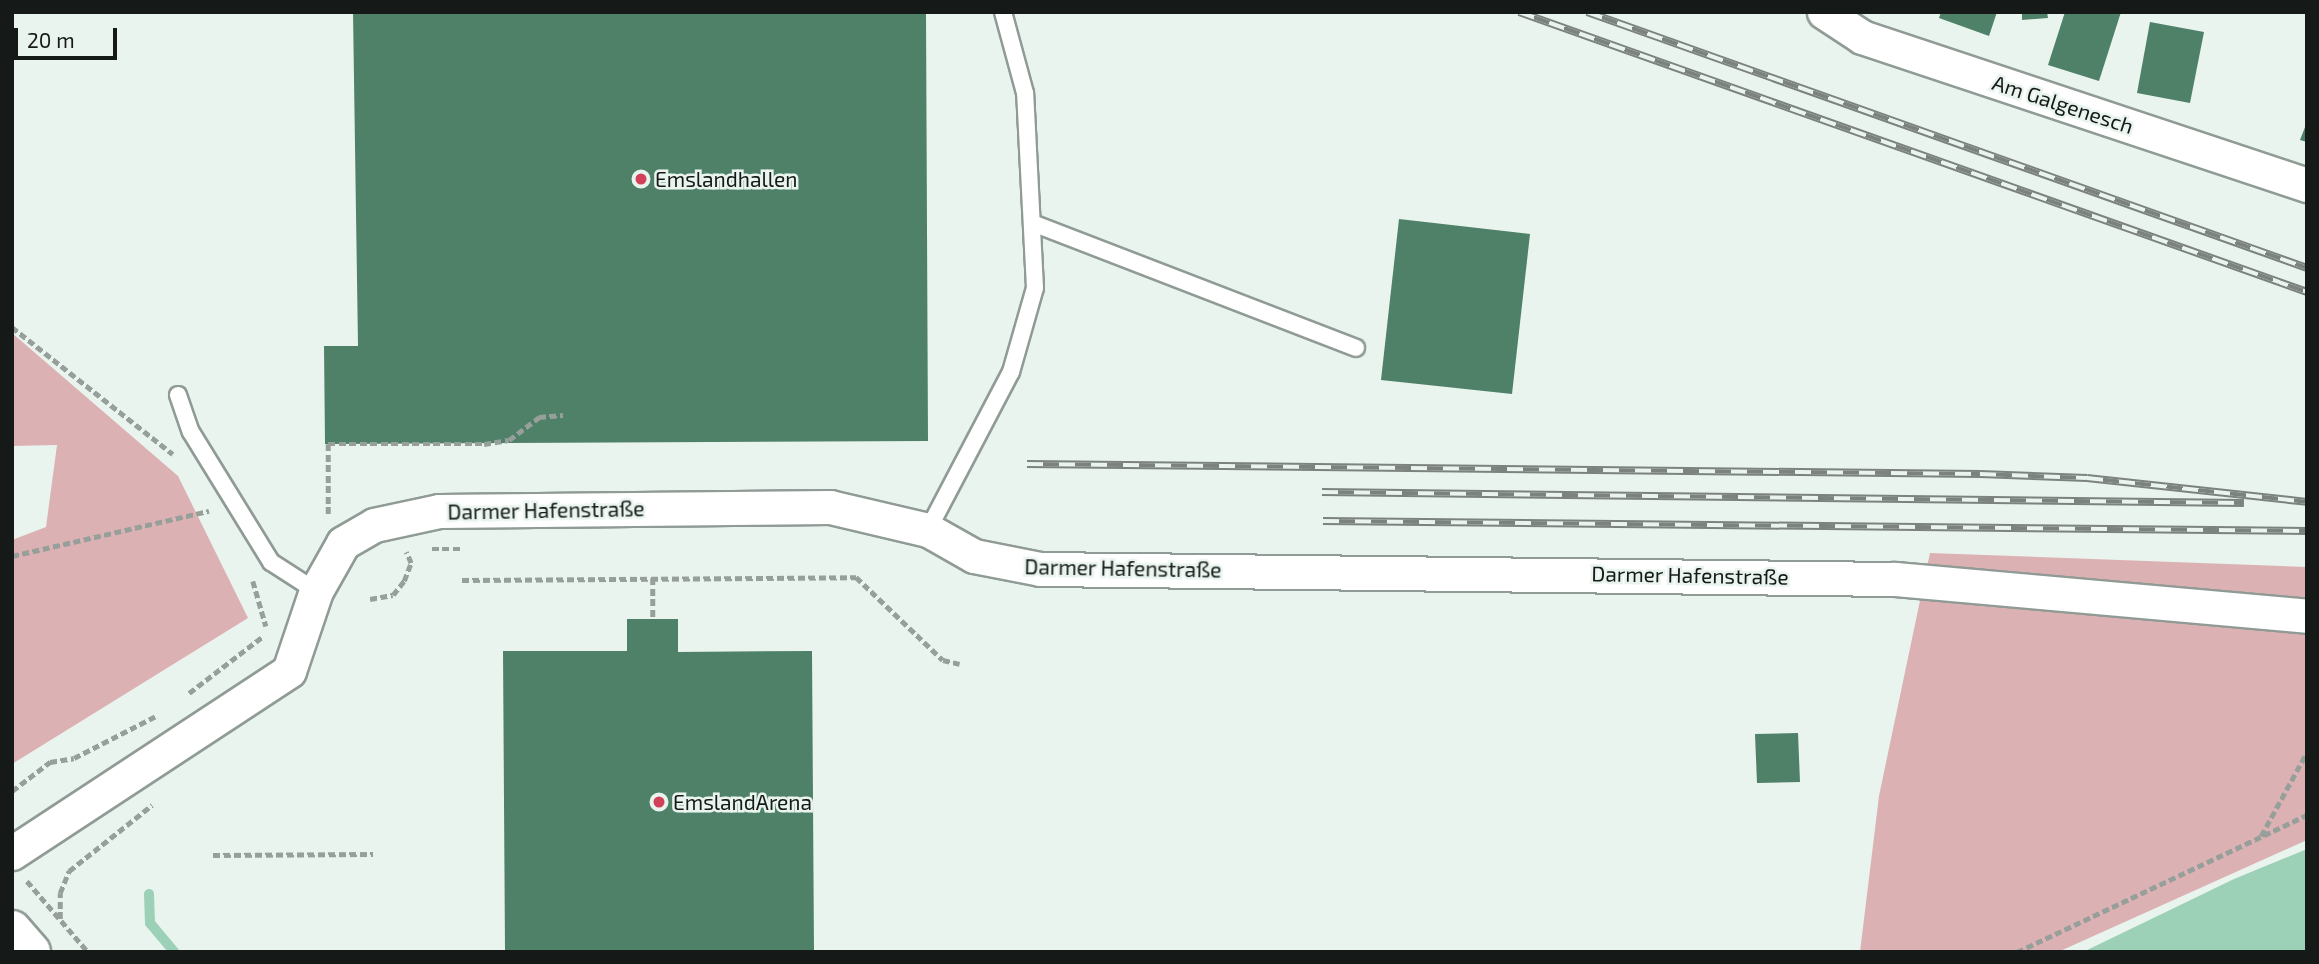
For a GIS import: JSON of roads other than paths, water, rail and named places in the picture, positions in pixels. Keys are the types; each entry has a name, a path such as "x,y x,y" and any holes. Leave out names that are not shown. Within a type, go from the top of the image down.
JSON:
{"main road":[{"path":"12,930 31,952"}],"street":[{"name":"Am Galgenesch","path":"1825,12 1862,37 2307,185"},
{"name":"Darmer Hafenstraße","path":"316,591 343,543 406,516 831,506 928,530 974,556 1040,569 1895,579 2307,616"},
{"path":"16,864 274,685 298,653 316,591"}],"lane":[{"path":"928,530 1011,372 1035,288 1035,224 1025,93 1003,12"},
{"path":"1035,224 1356,348"},
{"path":"178,395 191,432 271,562 316,591"}],"waterway":[{"path":"149,894 150,923 174,952"}],"railway":[{"path":"1519,12 2307,292"},
{"path":"1587,12 2307,268"},
{"path":"1027,464 1980,474 2087,478 2307,502"},
{"path":"1322,492 2244,503"},
{"path":"1323,521 2307,531"}],"place":[{"name":"Emslandhallen","path":"641,179"},
{"name":"EmslandArena","path":"659,802"}]}
